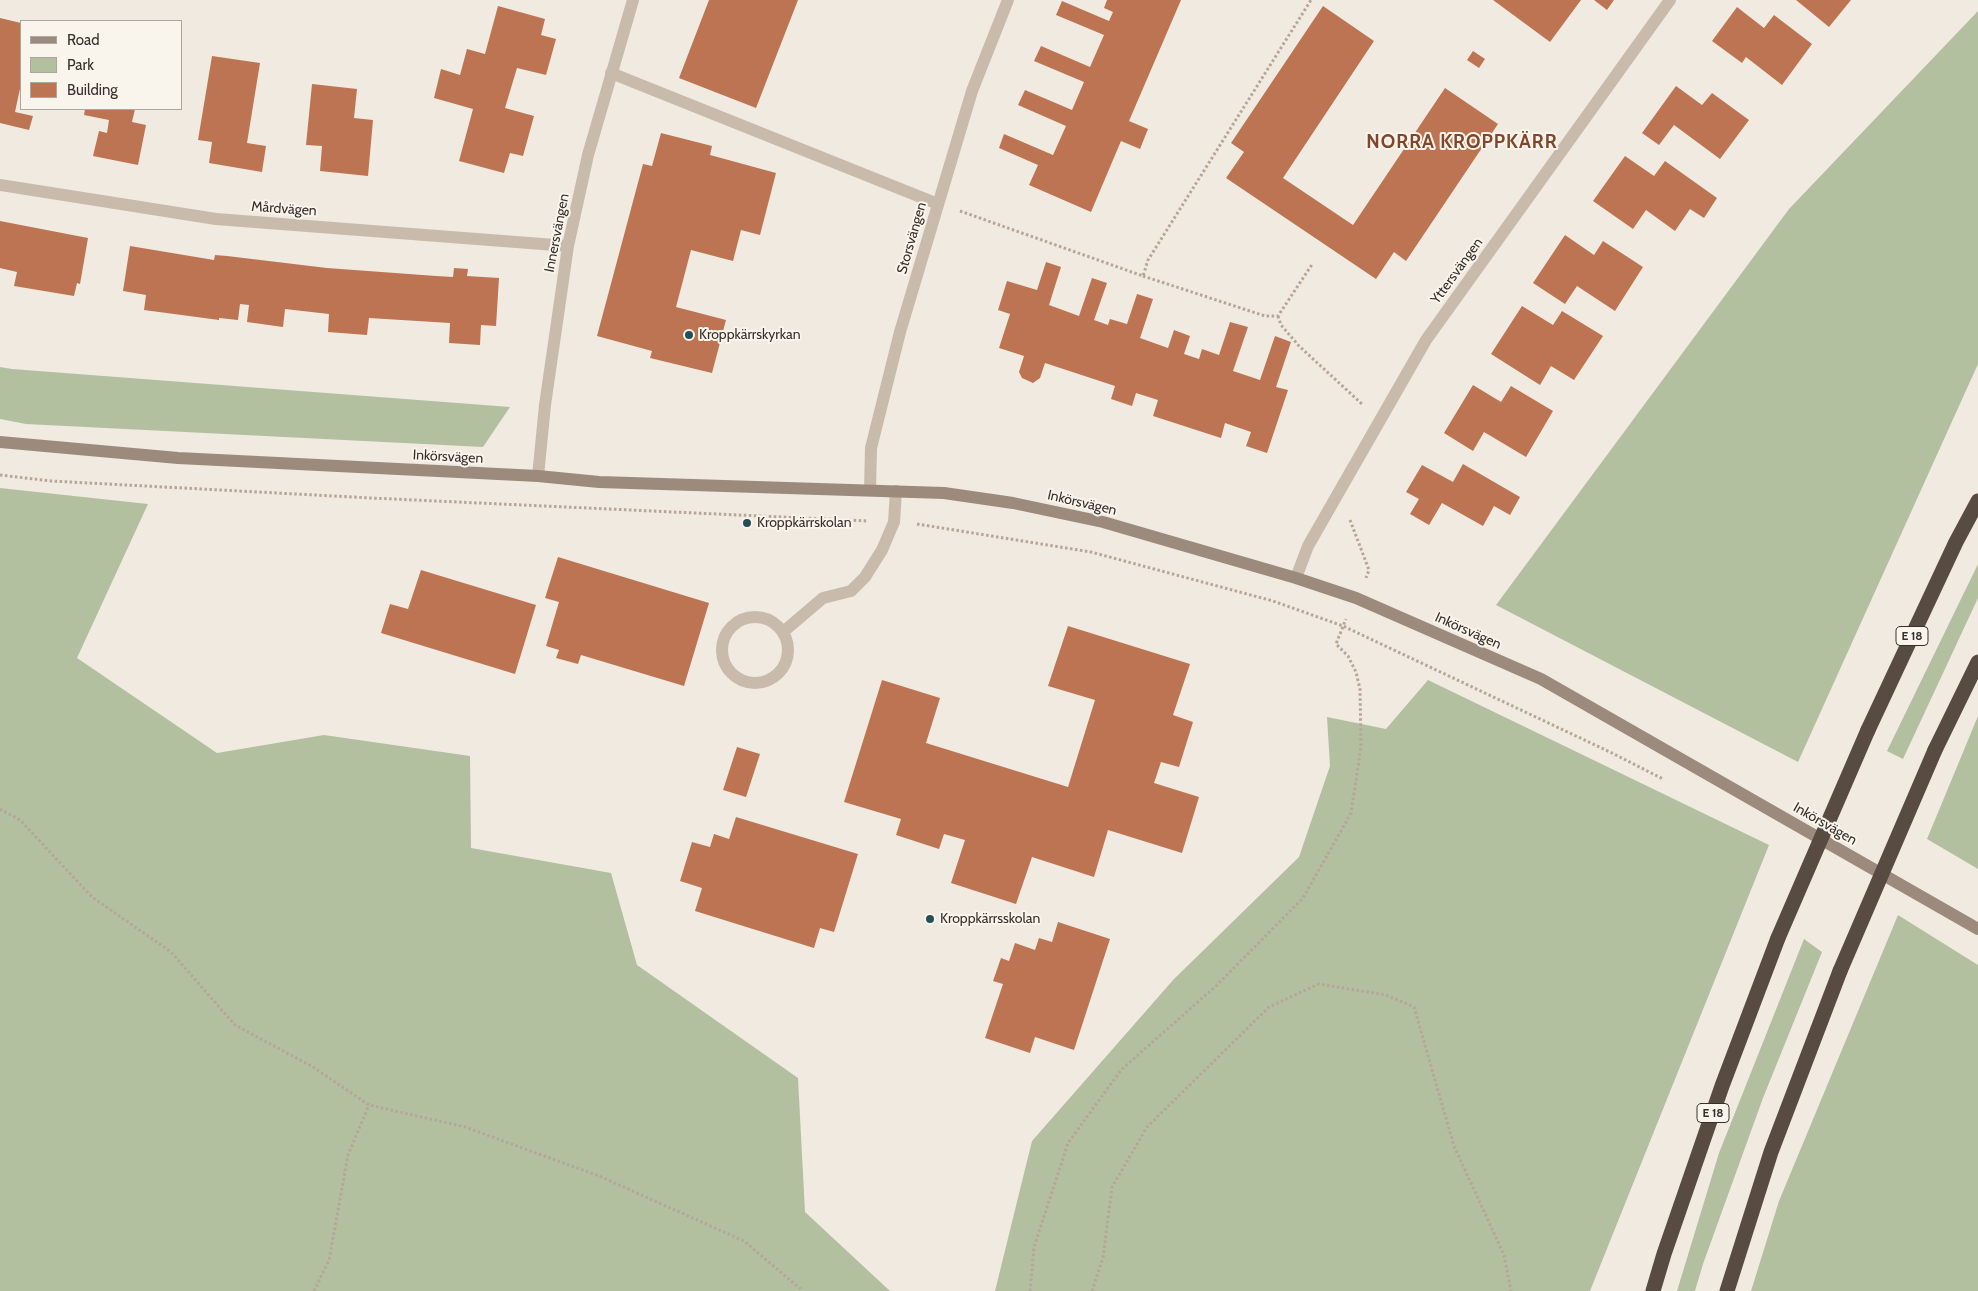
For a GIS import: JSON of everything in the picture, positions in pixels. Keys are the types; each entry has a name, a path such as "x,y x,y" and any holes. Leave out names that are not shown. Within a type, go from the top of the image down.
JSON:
{"highway":[{"name":"E 18","path":"1653,1291 1722,1086 1778,938 1868,730 1956,542 1978,501"},
{"path":"1726,1291 1771,1152 1840,971 1935,750 1978,662"}],"street":[{"name":"Innersvängen","path":"538,476 545,405 568,246 588,155 633,0"},
{"name":"Storsvängen","path":"870,490 871,448 900,332 972,92 1008,0"},
{"name":"Yttersvängen","path":"1296,578 1308,546 1426,340 1670,0"},
{"path":"611,73 938,204"},
{"name":"Mårdvägen","path":"0,185 216,219 568,246"},
{"name":"Inkörsvägen","path":"0,442 178,458 538,476 599,482 952,494 1013,503 1103,522 1296,578 1356,598 1540,679 1978,929"},
{"path":"783,632 823,598 851,591 864,577 878,557 894,522 896,491"},
{"path":"756,616 767,618 783,632 788,642 788,654 785,665 769,681 758,684 746,682 736,677 727,669 723,660 722,649 729,629 736,622 756,616"}],"path":[{"path":"1143,276 1148,260 1158,243 1311,0"},
{"path":"938,204 1143,276 1265,316 1278,316"},
{"path":"1278,316 1313,263"},
{"path":"1278,316 1281,325 1298,346 1363,405 1382,417"},
{"path":"0,475 51,481 372,498 912,523 1091,552 1273,601 1343,626 1665,780"},
{"path":"1030,1291 1034,1247 1068,1143 1121,1070 1217,985 1303,898 1351,812 1362,747 1360,690 1356,672 1348,656 1336,644 1369,570 1340,492"},
{"path":"0,809 20,820 92,898 171,952 235,1025 313,1067 369,1105 465,1127 599,1176 744,1241 803,1291"},
{"path":"1092,1291 1103,1258 1112,1187 1147,1127 1269,1007 1319,984 1386,995 1414,1007 1454,1146 1504,1254 1511,1291"},
{"path":"314,1291 329,1260 348,1156 369,1105"}],"green space":[{"path":"1978,11 1978,364 1798,762 1496,605 1789,209"},
{"path":"0,367 510,407 483,447 26,424 0,419"},
{"path":"0,488 148,504 77,658 217,753 324,735 470,756 471,848 611,873 637,965 798,1078 805,1212 890,1291 0,1291"},
{"path":"1978,564 1978,598 1903,759 1887,751"},
{"path":"1428,680 1769,845 1590,1291 995,1291 1032,1141 1174,979 1299,857 1330,766 1327,717 1386,729"},
{"path":"1978,716 1978,869 1927,839"},
{"path":"1898,915 1978,965 1978,1291 1751,1291 1779,1201"},
{"path":"1804,939 1822,952 1763,1098 1695,1291 1677,1291 1719,1153"}],"building":[{"path":"709,0 798,0 756,108 679,78"},
{"path":"1107,0 1181,0 1129,121 1148,129 1140,149 1121,141 1091,212 1029,185 1038,165 999,148 1004,134 1053,155 1066,126 1018,105 1025,90 1072,110 1084,82 1034,61 1041,46 1090,67 1104,35 1056,15 1062,1 1109,21 1113,12 1104,8"},
{"path":"1493,0 1581,0 1550,42"},
{"path":"1594,0 1614,0 1607,10"},
{"path":"1796,0 1851,0 1829,27"},
{"path":"498,6 545,19 541,35 556,39 546,75 517,68 505,108 534,116 523,156 510,153 504,173 459,161 473,109 434,98 441,69 460,75 467,49 485,54"},
{"path":"1323,6 1374,41 1283,178 1353,225 1445,88 1498,124 1406,261 1394,252 1376,279 1226,178 1244,152 1231,143"},
{"path":"1737,7 1764,28 1774,15 1812,44 1782,85 1746,57 1742,63 1712,41"},
{"path":"0,18 20,23 20,89 15,112 33,116 29,130 0,123"},
{"path":"1473,51 1485,59 1479,68 1467,60"},
{"path":"212,56 260,63 247,143 266,146 262,172 209,163 212,142 198,140"},
{"path":"312,84 357,89 354,118 373,120 368,176 320,171 322,146 306,145"},
{"path":"1676,86 1702,105 1712,93 1749,120 1720,159 1674,125 1659,145 1642,133"},
{"path":"85,110 135,110 132,122 146,125 138,165 93,156 99,131 107,133 109,120 84,115"},
{"path":"661,133 712,146 710,155 776,173 760,235 741,230 733,261 691,250 676,307 726,320 712,373 650,358 652,351 597,336 643,164 652,166"},
{"path":"1625,156 1654,176 1665,161 1717,198 1704,218 1690,209 1675,231 1646,210 1633,229 1593,201"},
{"path":"0,221 88,238 80,284 77,283 74,296 14,286 17,272 0,268"},
{"path":"1565,235 1594,255 1603,241 1643,267 1615,311 1577,286 1565,304 1533,283"},
{"path":"130,246 214,260 215,255 327,268 436,276 453,277 454,268 468,269 467,276 499,278 496,326 481,325 480,345 449,343 450,323 369,318 367,335 328,332 329,314 285,309 283,327 247,322 249,305 240,304 238,320 219,318 219,320 144,310 146,295 123,291"},
{"path":"1046,262 1061,267 1049,305 1079,316 1092,278 1107,283 1094,320 1108,325 1110,319 1127,324 1137,294 1153,299 1140,338 1168,348 1174,330 1190,336 1184,354 1199,359 1202,349 1219,355 1230,322 1248,327 1233,371 1260,380 1275,336 1291,342 1276,387 1288,390 1267,453 1246,446 1251,432 1225,423 1221,438 1153,416 1158,400 1136,393 1132,406 1111,399 1115,386 1045,363 1040,378 1033,383 1022,378 1019,372 1024,356 999,348 1010,314 998,310 1007,281 1037,290"},
{"path":"1522,306 1553,325 1562,311 1603,336 1574,380 1551,366 1540,385 1491,354"},
{"path":"1473,385 1501,402 1511,386 1553,411 1526,457 1484,432 1473,451 1444,433"},
{"path":"1463,464 1520,497 1510,515 1494,506 1483,526 1442,503 1429,525 1410,514 1419,499 1406,492 1422,465 1453,482"},
{"path":"558,557 709,603 684,686 581,655 578,664 556,658 559,650 546,646 559,602 545,598"},
{"path":"421,570 536,605 515,674 381,633 390,604 408,609"},
{"path":"1068,626 1190,664 1173,715 1193,722 1179,767 1161,762 1154,783 1199,797 1182,853 1108,830 1094,877 1032,857 1016,904 951,883 965,840 944,834 939,849 896,835 901,819 844,802 882,680 940,698 926,743 1068,787 1095,700 1048,686"},
{"path":"737,747 760,754 746,797 723,790"},
{"path":"736,817 858,854 834,932 820,928 814,948 695,911 702,888 680,881 692,842 710,847 714,834 729,839"},
{"path":"1058,922 1110,939 1074,1050 1035,1037 1030,1053 985,1038 1003,984 993,981 1001,958 1009,961 1015,943 1035,950 1039,938 1052,942"}],"place":[{"name":"Kroppkärrskyrkan","path":"689,335"},
{"name":"Kroppkärrskolan","path":"747,523"},
{"name":"Kroppkärrsskolan","path":"930,919"}],"district":[{"name":"NORRA KROPPKÄRR","path":"1462,142"}]}
